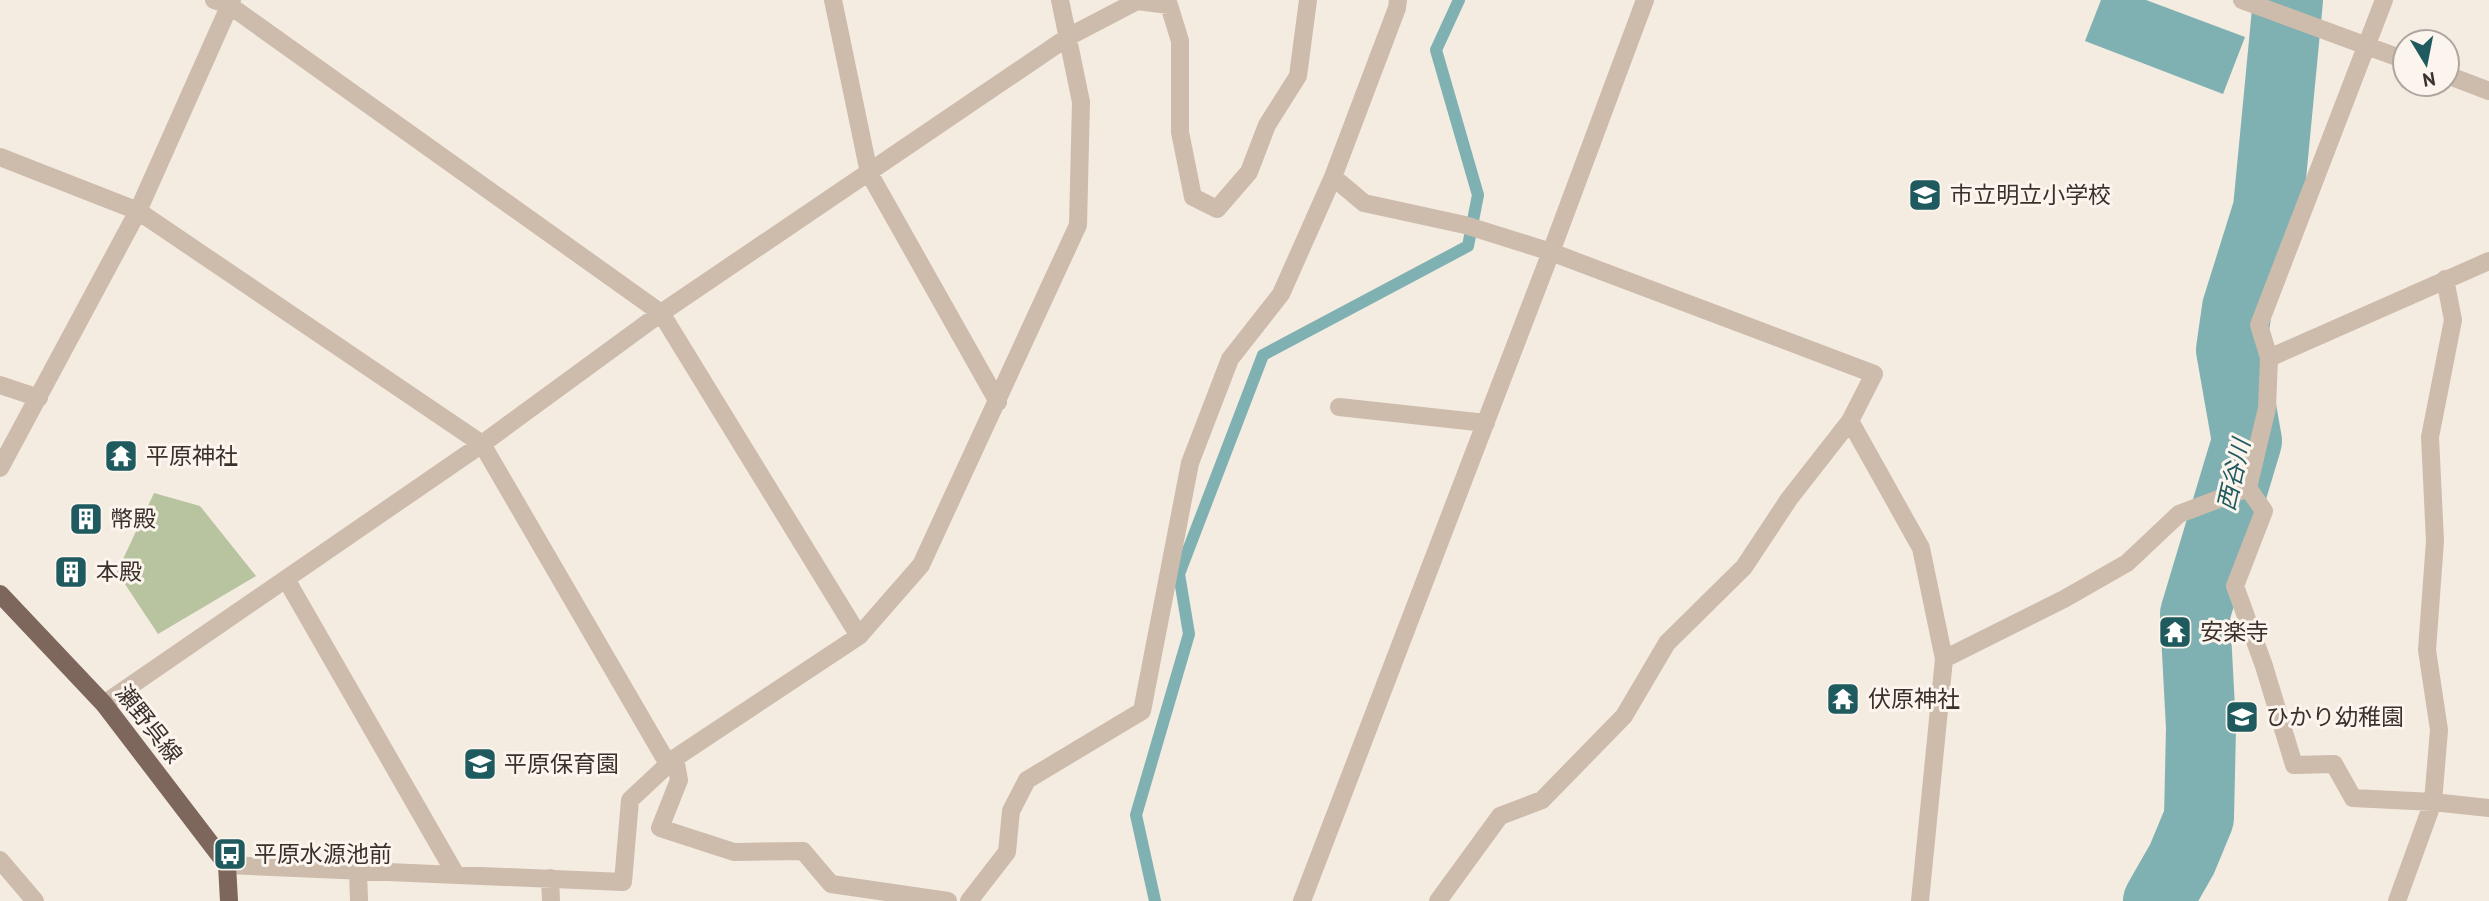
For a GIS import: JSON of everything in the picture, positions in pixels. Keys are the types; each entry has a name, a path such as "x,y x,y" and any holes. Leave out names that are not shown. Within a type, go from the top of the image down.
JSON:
{"main road":[{"name":"瀬野呉線","path":"0,594 104,704 227,865"},
{"path":"227,865 229,901"}],"street":[{"path":"833,0 869,173 998,402"},
{"path":"227,865 624,882 630,800 672,761 859,636 921,565 1077,225 1081,102 1060,0"},
{"path":"104,704 482,444 661,313 1068,37 1137,1 1169,5 1180,41 1180,132 1193,197 1217,209 1249,172 1268,125 1298,76 1308,0"},
{"path":"969,901 1007,852 1011,811 1027,780 1142,711 1190,463 1230,359 1282,294 1333,177 1398,0"},
{"path":"1302,901 1645,0"},
{"path":"2242,0 2391,55"},
{"path":"2245,489 2267,408 2269,358 2259,326 2384,0"},
{"path":"0,468 138,212 225,2 661,313 859,636"},
{"path":"2461,80 2489,91"},
{"path":"0,158 138,212 482,444 672,761 679,780 660,828 734,852 803,851 831,884 948,901"},
{"path":"1333,177 1364,203 1472,227 1551,252 1874,374 1850,421 1789,499 1744,567 1667,643 1624,716 1542,800 1500,816 1438,901"},
{"path":"2269,358 2489,261"},
{"path":"2397,901 2433,802 2439,730 2427,650 2435,541 2430,437 2453,320 2445,279"},
{"path":"0,385 38,398"},
{"path":"1339,407 1486,423"},
{"path":"1850,421 1921,548 1944,659 1920,901"},
{"path":"2245,489 2264,511 2235,586 2264,667 2294,765 2334,764 2353,798 2489,808"},
{"path":"1944,659 2064,600 2127,563 2179,514 2245,489"},
{"path":"286,579 456,874"},
{"path":"0,860 35,901"},
{"path":"358,871 359,901"},
{"path":"550,878 551,901"},
{"path":"825,901 831,884"}],"green space":[{"path":"154,493 200,506 256,576 158,634 117,572"}],"water":[{"path":"2101,0 2146,0 2245,37 2223,94 2085,41"}],"waterway":[{"path":"1155,901 1136,815 1189,634 1179,574 1263,355 1468,246 1478,195 1436,50 1459,0"},
{"name":"西谷川","path":"2158,901 2182,859 2199,818 2201,728 2195,614 2247,441 2231,350 2237,308 2268,209 2288,0"}],"place":[{"name":"市立明立小学校","path":"1925,195"},
{"name":"平原神社","path":"121,456"},
{"name":"幣殿","path":"86,519"},
{"name":"本殿","path":"71,572"},
{"name":"安楽寺","path":"2175,632"},
{"name":"伏原神社","path":"1843,699"},
{"name":"ひかり幼稚園","path":"2242,717"},
{"name":"平原保育園","path":"480,764"},
{"name":"平原水源池前","path":"230,854"}]}
